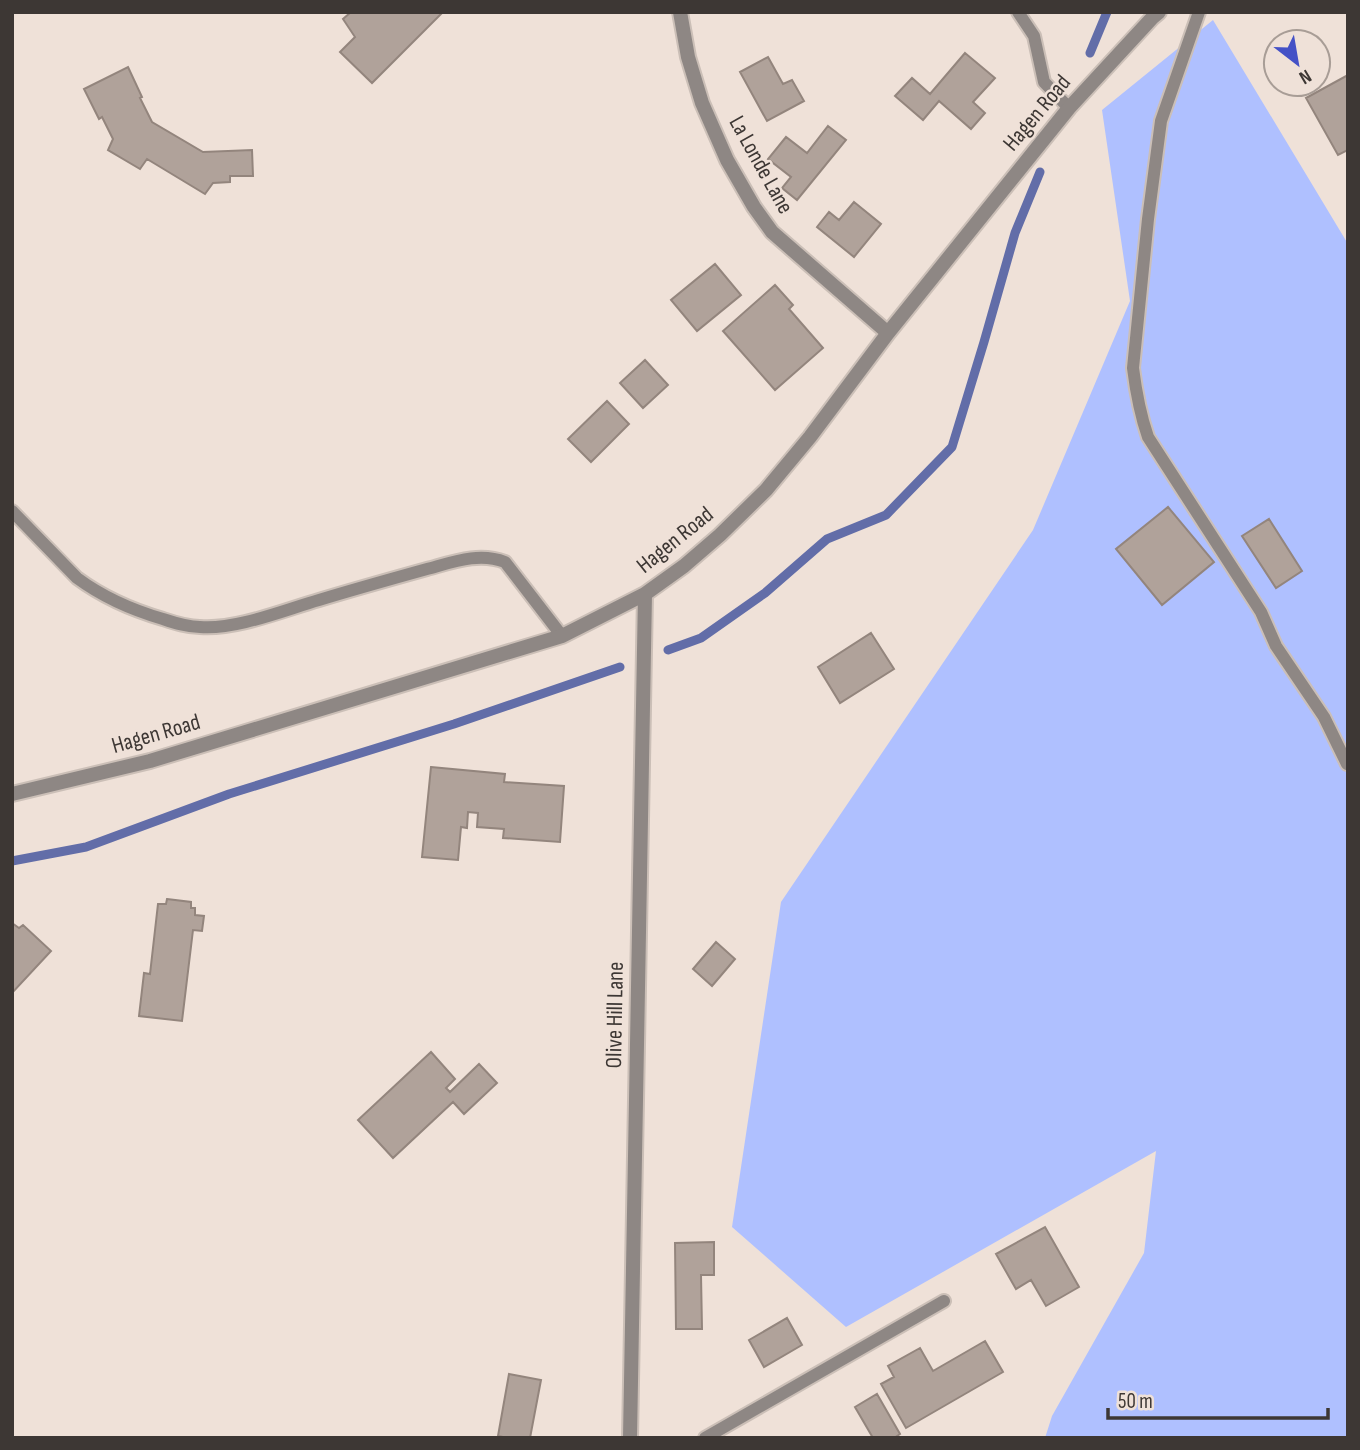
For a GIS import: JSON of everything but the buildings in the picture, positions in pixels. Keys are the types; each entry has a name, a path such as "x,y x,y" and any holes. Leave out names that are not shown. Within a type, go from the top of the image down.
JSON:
{"street":[{"name":"La Londe Lane","path":"680,12 688,57 702,103 727,160 754,207 772,232 888,333"},
{"name":"Hagen Road","path":"12,794 150,761 562,636 645,594 684,566 766,491 888,333 1069,108 1159,12"},
{"name":"Olive Hill Lane","path":"630,1438 645,594"}],"lane":[{"path":"1017,12 1034,36 1044,82 1069,108"},
{"path":"1199,12 1161,121 1133,368 1142,419 1148,437 1261,611 1276,646 1324,717 1347,764"},
{"path":"12,511 68,570 88,587 126,607 178,624 200,628 259,619 399,577 477,557 505,562 562,636"},
{"path":"705,1438 944,1301"}],"shaded area":[{"path":"1213,20 1348,244 1348,1438 1045,1438 1052,1416 1144,1253 1156,1151 846,1327 732,1227 781,902 1033,530 1130,301 1102,110"}],"waterway":[{"path":"1090,53 1107,12"},
{"path":"668,650 701,638 765,593 827,539 886,515 952,447 1015,233 1040,172"},
{"path":"12,861 86,847 229,794 454,724 620,667"}]}
